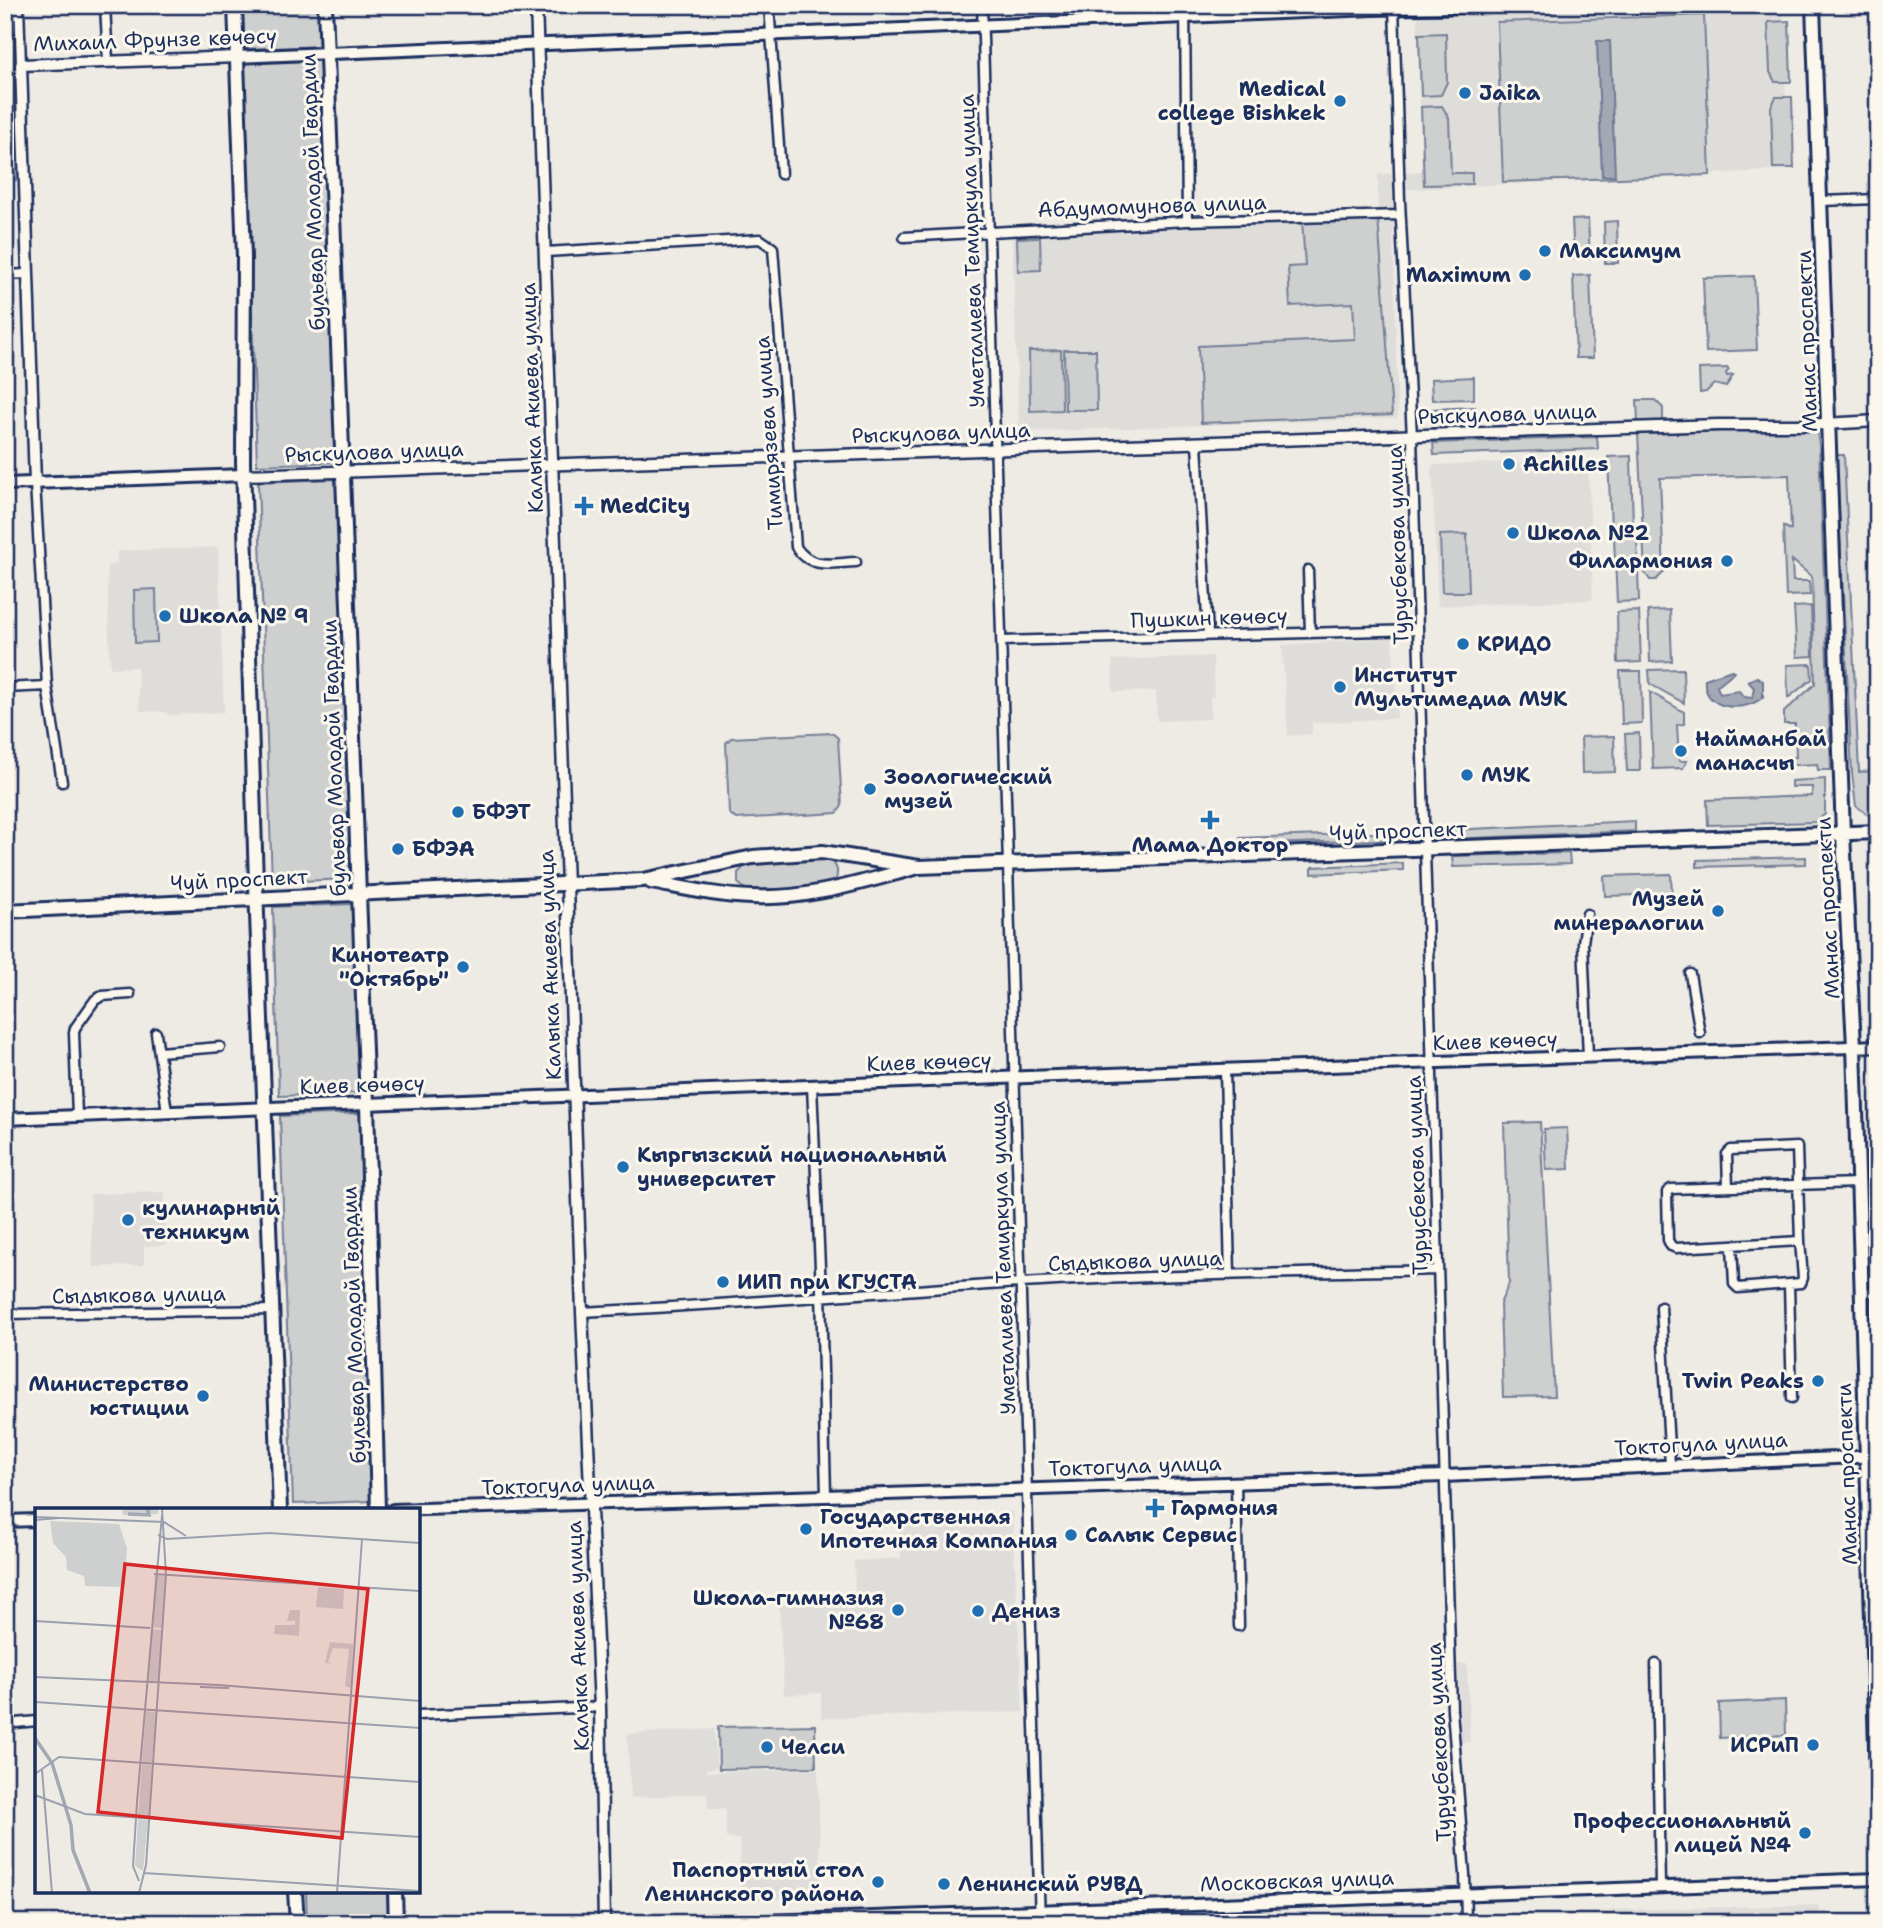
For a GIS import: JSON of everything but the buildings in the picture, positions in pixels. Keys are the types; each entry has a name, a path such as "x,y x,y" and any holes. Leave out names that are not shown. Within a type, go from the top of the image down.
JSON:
{"main road":[{"path":"235,5 244,257 243,475 280,1508"},
{"name":"бульвар Молодой Гвардии","path":"325,5 367,1103 378,1508"},
{"name":"Михаил Фрунзе көчөсү","path":"237,57 1394,7 1549,5"},
{"name":"Манас проспекти","path":"1813,5 1843,834 1854,1046 1861,1293 1872,1456 1878,1809"},
{"name":"Рыскулова улица","path":"5,484 243,475"},
{"name":"Чуй проспект","path":"5,911 643,880 740,859 822,852 919,867 1878,832"},
{"name":"Чуй проспект","path":"643,880 755,898 824,892 919,867"},
{"name":"Киев көчөсү","path":"5,1119 1014,1077 1878,1046"},
{"name":"Токтогула улица","path":"420,1509 1444,1476 1872,1456"},
{"path":"5,1521 35,1520"},
{"name":"Московская улица","path":"717,1923 1878,1879"},
{"path":"295,1893 298,1923"},
{"path":"395,1893 396,1923"}],"street":[{"path":"19,5 35,483 47,686 62,782"},
{"path":"105,5 108,61"},
{"name":"Калыка Акиева улица","path":"536,5 582,1312 600,1707 604,1923"},
{"path":"769,5 781,174"},
{"name":"Уметалиева Темиркула улица","path":"982,5 1040,1923"},
{"path":"1185,5 1187,221"},
{"name":"Турусбекова улица","path":"1394,7 1412,437 1452,1710 1466,1923"},
{"name":"Михаил Фрунзе көчөсү","path":"21,65 237,57"},
{"path":"1821,201 1878,199"},
{"name":"Абдумомунова улица","path":"904,237 1187,221 1401,215"},
{"name":"Тимирязева улица","path":"546,252 760,239 773,248 796,547 803,558 817,563 856,562"},
{"path":"5,275 27,274"},
{"name":"Рыскулова улица","path":"243,475 1878,421"},
{"path":"1197,444 1208,635"},
{"path":"1308,570 1310,633"},
{"name":"Пушкин көчөсү","path":"1002,641 1418,630"},
{"path":"5,688 47,686"},
{"path":"1587,914 1583,943 1588,1056"},
{"path":"1690,974 1700,1033"},
{"path":"77,1116 75,1028 95,1000 102,996 130,994"},
{"path":"156,1033 167,1112"},
{"path":"159,1052 220,1047"},
{"path":"1224,1070 1230,1275"},
{"path":"812,1086 826,1495"},
{"path":"1728,1187 1727,1154 1731,1150 1797,1147 1803,1278 1801,1283 1738,1288 1734,1284 1731,1245"},
{"path":"1800,1241 1676,1248 1671,1246 1668,1240 1668,1192 1671,1189 1858,1183"},
{"name":"Сыдыкова улица","path":"582,1312 1022,1283 1438,1270"},
{"path":"1789,1285 1792,1398"},
{"path":"1861,1293 1878,1292"},
{"path":"1661,1307 1670,1465"},
{"name":"Сыдыкова улица","path":"5,1314 274,1310"},
{"path":"1236,1482 1239,1626"},
{"path":"1656,1664 1660,1886"},
{"path":"420,1715 600,1707"},
{"path":"5,1724 35,1721"}],"shaded area":[{"path":"5,5 10,5 16,180 5,181"},
{"path":"242,5 322,5 324,46 243,49"},
{"path":"1417,5 1783,5 1788,170 1392,190 1398,418 1019,432 1012,233 1378,217 1378,174 1422,171"},
{"path":"1704,15 1710,175 1503,182 1497,22"},
{"path":"1789,21 1791,82 1775,82 1770,72 1768,22"},
{"path":"1446,33 1447,82 1441,95 1421,96 1419,34"},
{"path":"1597,41 1610,41 1615,176 1602,176"},
{"path":"324,59 338,462 257,465 244,62"},
{"path":"1776,97 1792,97 1794,168 1773,168 1771,107"},
{"path":"1442,106 1449,118 1451,173 1472,173 1472,184 1424,185 1421,107"},
{"path":"1378,217 1392,415 1201,423 1198,346 1355,339 1353,303 1290,306 1288,267 1305,266 1302,219"},
{"path":"1588,219 1590,258 1574,259 1572,220"},
{"path":"1617,221 1618,263 1605,263 1604,222"},
{"path":"1040,237 1041,270 1018,271 1017,238"},
{"path":"1590,275 1593,358 1576,358 1573,276"},
{"path":"1754,276 1757,350 1706,352 1703,278"},
{"path":"1061,350 1062,410 1030,411 1029,351"},
{"path":"1064,350 1096,350 1097,410 1065,410"},
{"path":"1727,368 1727,376 1733,375 1726,387 1714,384 1706,392 1700,393 1699,369"},
{"path":"1474,377 1474,399 1432,400 1431,379"},
{"path":"1637,400 1655,400 1663,408 1663,422 1638,423"},
{"path":"1475,407 1476,429 1433,431 1432,409"},
{"path":"1806,428 1817,431 1819,445 1831,770 1818,770 1817,764 1795,765 1786,758 1796,757 1795,724 1784,724 1784,712 1815,684 1812,577 1792,560 1793,581 1809,581 1810,595 1786,596 1783,526 1791,530 1789,475 1660,478 1664,572 1656,580 1650,580 1645,573 1638,434"},
{"path":"1597,437 1598,449 1434,455 1433,443"},
{"path":"1836,455 1844,455 1859,772 1876,771 1878,822 1856,806 1852,773"},
{"path":"1631,456 1633,527 1611,528 1608,457"},
{"name":"Школа №2","path":"1588,460 1593,600 1438,606 1432,465"},
{"path":"338,479 352,879 272,882 258,482"},
{"path":"1467,534 1469,592 1442,592 1440,535"},
{"path":"1637,537 1639,601 1617,602 1614,538"},
{"name":"Школа № 9","path":"218,547 224,712 169,715 166,712 140,711 137,667 110,668 107,565 117,564 117,551"},
{"path":"156,589 157,642 135,643 134,590"},
{"path":"1811,606 1813,656 1797,657 1794,607"},
{"path":"1670,610 1672,661 1650,662 1648,611"},
{"path":"1639,611 1641,662 1618,663 1617,612"},
{"path":"1392,638 1397,718 1312,723 1312,734 1288,736 1282,645"},
{"path":"1213,656 1214,697 1210,697 1211,719 1157,721 1156,691 1113,692 1112,660"},
{"path":"1811,664 1812,679 1788,698 1787,665"},
{"path":"1683,669 1684,703 1650,684 1649,670"},
{"path":"1732,670 1734,672 1717,686 1720,694 1739,691 1744,697 1752,698 1754,688 1748,681 1757,677 1763,681 1763,697 1736,707 1717,703 1710,698 1705,679"},
{"path":"1620,671 1641,671 1642,723 1622,724"},
{"path":"1650,692 1684,712 1684,724 1677,725 1679,761 1687,761 1683,768 1653,769"},
{"path":"832,733 838,738 842,806 837,813 736,819 729,813 726,743 731,738"},
{"path":"1639,733 1640,771 1627,771 1625,734"},
{"path":"1614,736 1615,772 1582,773 1581,737"},
{"path":"1825,779 1825,814 1816,822 1708,825 1707,800 1812,796 1812,787 1791,787 1791,781"},
{"path":"1635,821 1635,831 1449,839 1449,830"},
{"path":"1403,832 1403,839 1240,845 1240,838"},
{"path":"1569,853 1570,864 1453,867 1452,856"},
{"path":"1806,857 1806,864 1697,867 1697,860"},
{"path":"826,858 835,864 837,874 835,881 823,887 749,892 738,883 738,873 749,862"},
{"path":"1403,863 1403,870 1312,874 1312,867"},
{"path":"1671,874 1672,894 1605,896 1604,876"},
{"path":"353,904 359,1093 279,1096 273,907"},
{"path":"360,1113 373,1501 293,1504 280,1116"},
{"path":"1540,1122 1554,1396 1503,1397 1500,1304 1509,1283 1504,1123"},
{"path":"1567,1128 1569,1169 1546,1170 1544,1129"},
{"name":"кулинарный техникум","path":"165,1192 166,1245 144,1246 144,1265 93,1267 90,1194"},
{"name":"Школа-гимназия №68","path":"1012,1511 1023,1712 821,1718 821,1693 784,1695 779,1604 855,1600 854,1561 901,1558 899,1517"},
{"path":"1458,1664 1467,1664 1470,1742 1461,1743"},
{"path":"1785,1700 1786,1735 1720,1738 1719,1703"},
{"name":"Челси","path":"815,1725 816,1767 719,1769 718,1727"},
{"path":"714,1729 717,1768 706,1769 707,1775 707,1772 818,1769 821,1897 742,1900 739,1839 726,1838 726,1809 708,1809 707,1793 631,1798 627,1734"},
{"path":"306,1893 387,1893 388,1922 307,1923"},
{"path":"1818,1905 1819,1923 1612,1923 1612,1910"}],"place":[{"name":"Jaika","path":"1465,93"},
{"name":"Medical college Bishkek","path":"1340,101"},
{"name":"Максимум","path":"1545,251"},
{"name":"Maximum","path":"1525,275"},
{"name":"Achilles","path":"1509,464"},
{"name":"MedCity","path":"584,506"},
{"name":"Школа №2","path":"1513,533"},
{"name":"Филармония","path":"1727,561"},
{"name":"Школа № 9","path":"165,616"},
{"name":"КРИДО","path":"1463,644"},
{"name":"Институт Мультимедиа МУК","path":"1340,687"},
{"name":"Найманбай манасчы","path":"1681,751"},
{"name":"МУК","path":"1467,775"},
{"name":"Зоологический музей","path":"870,789"},
{"name":"БФЭТ","path":"458,812"},
{"name":"Мама Доктор","path":"1210,820"},
{"name":"БФЭА","path":"398,849"},
{"name":"Музей минералогии","path":"1718,911"},
{"name":"Кинотеатр \"Октябрь\"","path":"463,967"},
{"name":"Кыргызский национальный университет","path":"623,1167"},
{"name":"кулинарный техникум","path":"128,1220"},
{"name":"ИИП при КГУСТА","path":"723,1282"},
{"name":"Twin Peaks","path":"1818,1381"},
{"name":"Министерство юстиции","path":"203,1396"},
{"name":"Гармония","path":"1155,1508"},
{"name":"Государственная Ипотечная Компания","path":"806,1529"},
{"name":"Салык Сервис","path":"1071,1535"},
{"name":"Школа-гимназия №68","path":"898,1610"},
{"name":"Дениз","path":"978,1611"},
{"name":"ИСРиП","path":"1813,1745"},
{"name":"Челси","path":"767,1747"},
{"name":"Профессиональный лицей №4","path":"1805,1833"},
{"name":"Паспортный стол Ленинского района","path":"878,1882"},
{"name":"Ленинский РУВД","path":"944,1884"}]}
